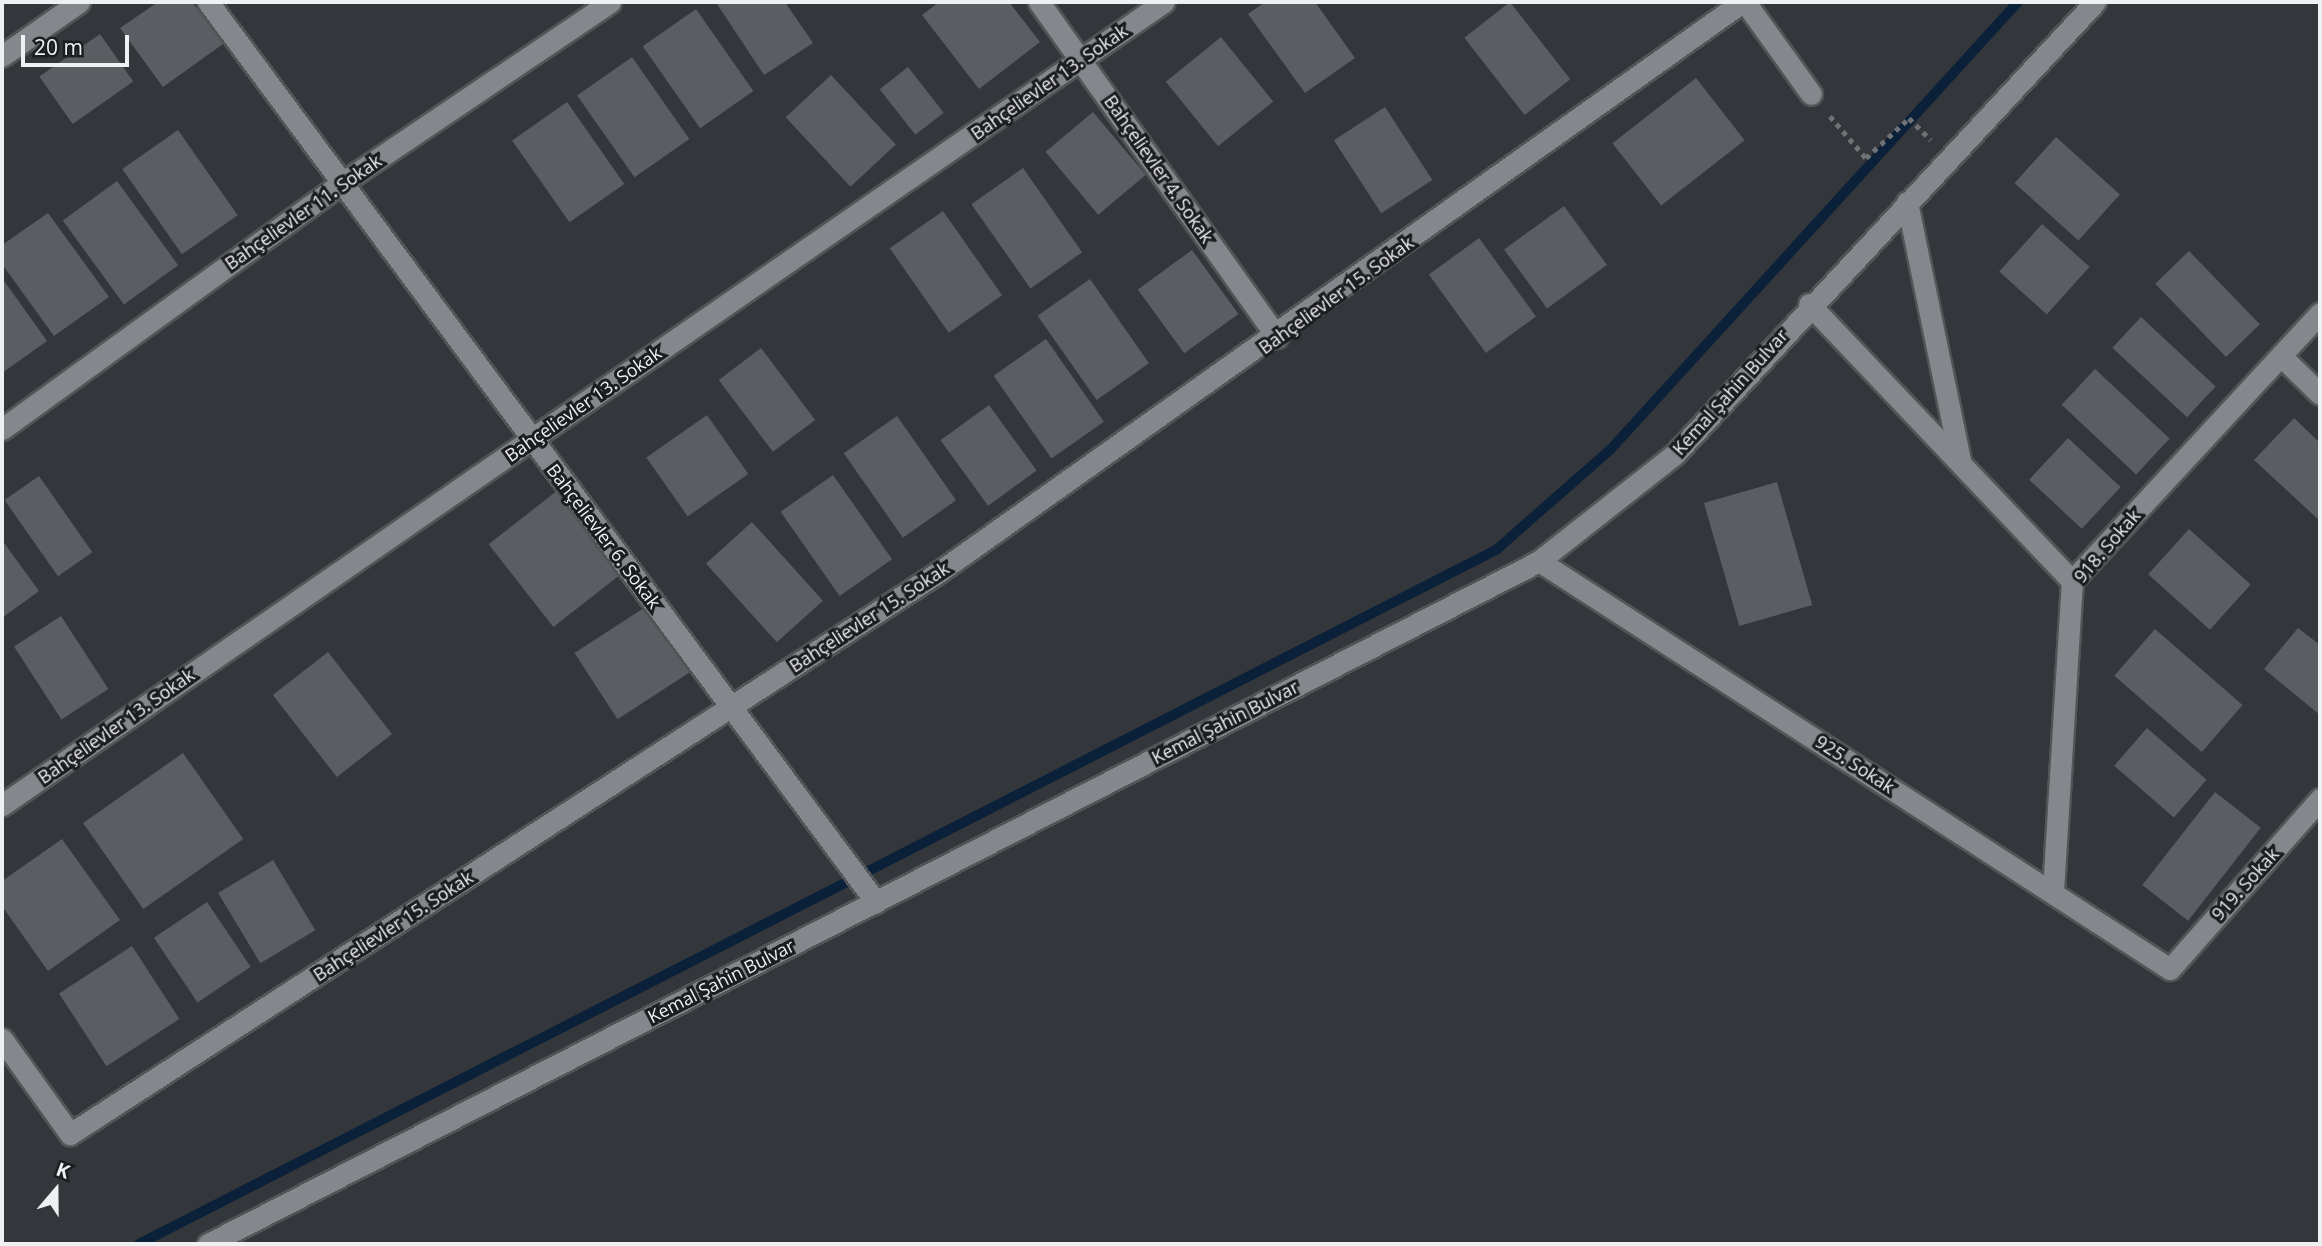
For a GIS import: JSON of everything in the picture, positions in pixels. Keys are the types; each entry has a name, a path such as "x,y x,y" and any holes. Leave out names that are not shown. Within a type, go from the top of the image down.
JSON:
{"street":[{"path":"2,56 79,2"},
{"name":"Bahçelievler 6. Sokak","path":"208,2 874,900"},
{"name":"Bahçelievler 11. Sokak","path":"2,429 342,183 610,2"},
{"name":"Bahçelievler 4. Sokak","path":"1040,2 1277,337"},
{"name":"Bahçelievler 13. Sokak","path":"2,805 1164,2"},
{"path":"1744,2 1811,94"},
{"name":"Bahçelievler 15. Sokak","path":"2,1039 70,1134 732,708 1277,337 1744,2"},
{"name":"Kemal Şahin Bulvar","path":"208,1244 1539,561 1675,454 1809,304 2095,2"},
{"path":"1907,202 1960,460"},
{"path":"1809,304 2073,581"},
{"name":"918. Sokak","path":"2053,891 2073,581 2320,313"},
{"path":"2281,356 2320,394"},
{"name":"925. Sokak","path":"1539,561 2053,891 2169,969"},
{"name":"919. Sokak","path":"2169,969 2320,799"}],"path":[{"path":"1811,94 1866,158 1909,118 1949,158"}],"building":[{"path":"158,2 192,2 223,44 163,87 120,28"},
{"path":"785,2 813,43 764,75 717,4"},
{"path":"939,2 1009,2 1040,42 979,89 922,15"},
{"path":"1265,2 1315,2 1355,58 1305,93 1248,14"},
{"path":"1510,2 1570,79 1525,115 1464,38"},
{"path":"696,9 753,91 700,128 643,46"},
{"path":"100,34 133,82 73,124 39,76"},
{"path":"1221,37 1273,102 1218,146 1166,82"},
{"path":"632,57 689,139 634,177 577,95"},
{"path":"908,67 944,113 915,135 880,89"},
{"path":"831,75 896,144 850,187 786,117"},
{"path":"1696,78 1745,140 1661,206 1612,143"},
{"path":"567,102 624,184 569,222 512,140"},
{"path":"1385,107 1432,180 1381,213 1334,140"},
{"path":"1093,112 1146,175 1098,215 1046,152"},
{"path":"178,130 238,215 182,254 122,169"},
{"path":"2056,137 2120,195 2078,241 2015,183"},
{"path":"1023,168 1082,252 1030,289 971,204"},
{"path":"117,181 178,265 124,305 63,220"},
{"path":"1564,206 1607,265 1547,309 1504,249"},
{"path":"943,211 1002,295 949,333 890,248"},
{"path":"48,213 109,297 54,336 2,264 2,245"},
{"path":"2042,224 2090,267 2047,314 1999,272"},
{"path":"1479,238 1536,316 1486,353 1429,274"},
{"path":"1192,250 1238,314 1184,353 1138,289"},
{"path":"2189,251 2260,324 2226,357 2155,284"},
{"path":"2,278 47,341 2,373"},
{"path":"1090,279 1149,363 1097,400 1038,316"},
{"path":"2141,317 2216,387 2187,417 2112,348"},
{"path":"1046,339 1104,422 1052,458 994,376"},
{"path":"761,348 815,420 773,452 719,380"},
{"path":"2095,369 2170,439 2136,474 2062,405"},
{"path":"989,405 1037,471 988,506 940,440"},
{"path":"707,415 748,474 688,516 646,457"},
{"path":"897,416 956,500 903,538 844,453"},
{"path":"2294,418 2320,443 2320,521 2254,460"},
{"path":"2068,438 2121,487 2082,529 2029,480"},
{"path":"833,475 892,559 840,596 781,512"},
{"path":"39,476 92,552 58,576 5,500"},
{"path":"1777,482 1812,605 1739,626 1704,503"},
{"path":"558,490 623,573 553,627 489,544"},
{"path":"752,522 823,601 777,642 706,563"},
{"path":"2189,529 2251,585 2210,630 2148,574"},
{"path":"2,540 39,591 2,618"},
{"path":"650,604 693,670 618,719 575,653"},
{"path":"61,616 108,689 61,719 14,646"},
{"path":"2298,628 2320,645 2320,715 2264,669"},
{"path":"2155,629 2243,705 2202,752 2114,676"},
{"path":"328,652 392,734 337,777 273,695"},
{"path":"2147,728 2207,780 2174,818 2114,766"},
{"path":"183,753 243,839 143,909 83,823"},
{"path":"2215,792 2261,828 2188,921 2142,885"},
{"path":"62,839 120,920 48,971 2,906 2,881"},
{"path":"273,860 315,930 260,963 218,893"},
{"path":"207,902 251,967 198,1002 154,938"},
{"path":"132,946 179,1019 106,1066 59,993"}],"waterway":[{"path":"139,1244 1496,550 1610,450 2018,2"}]}
